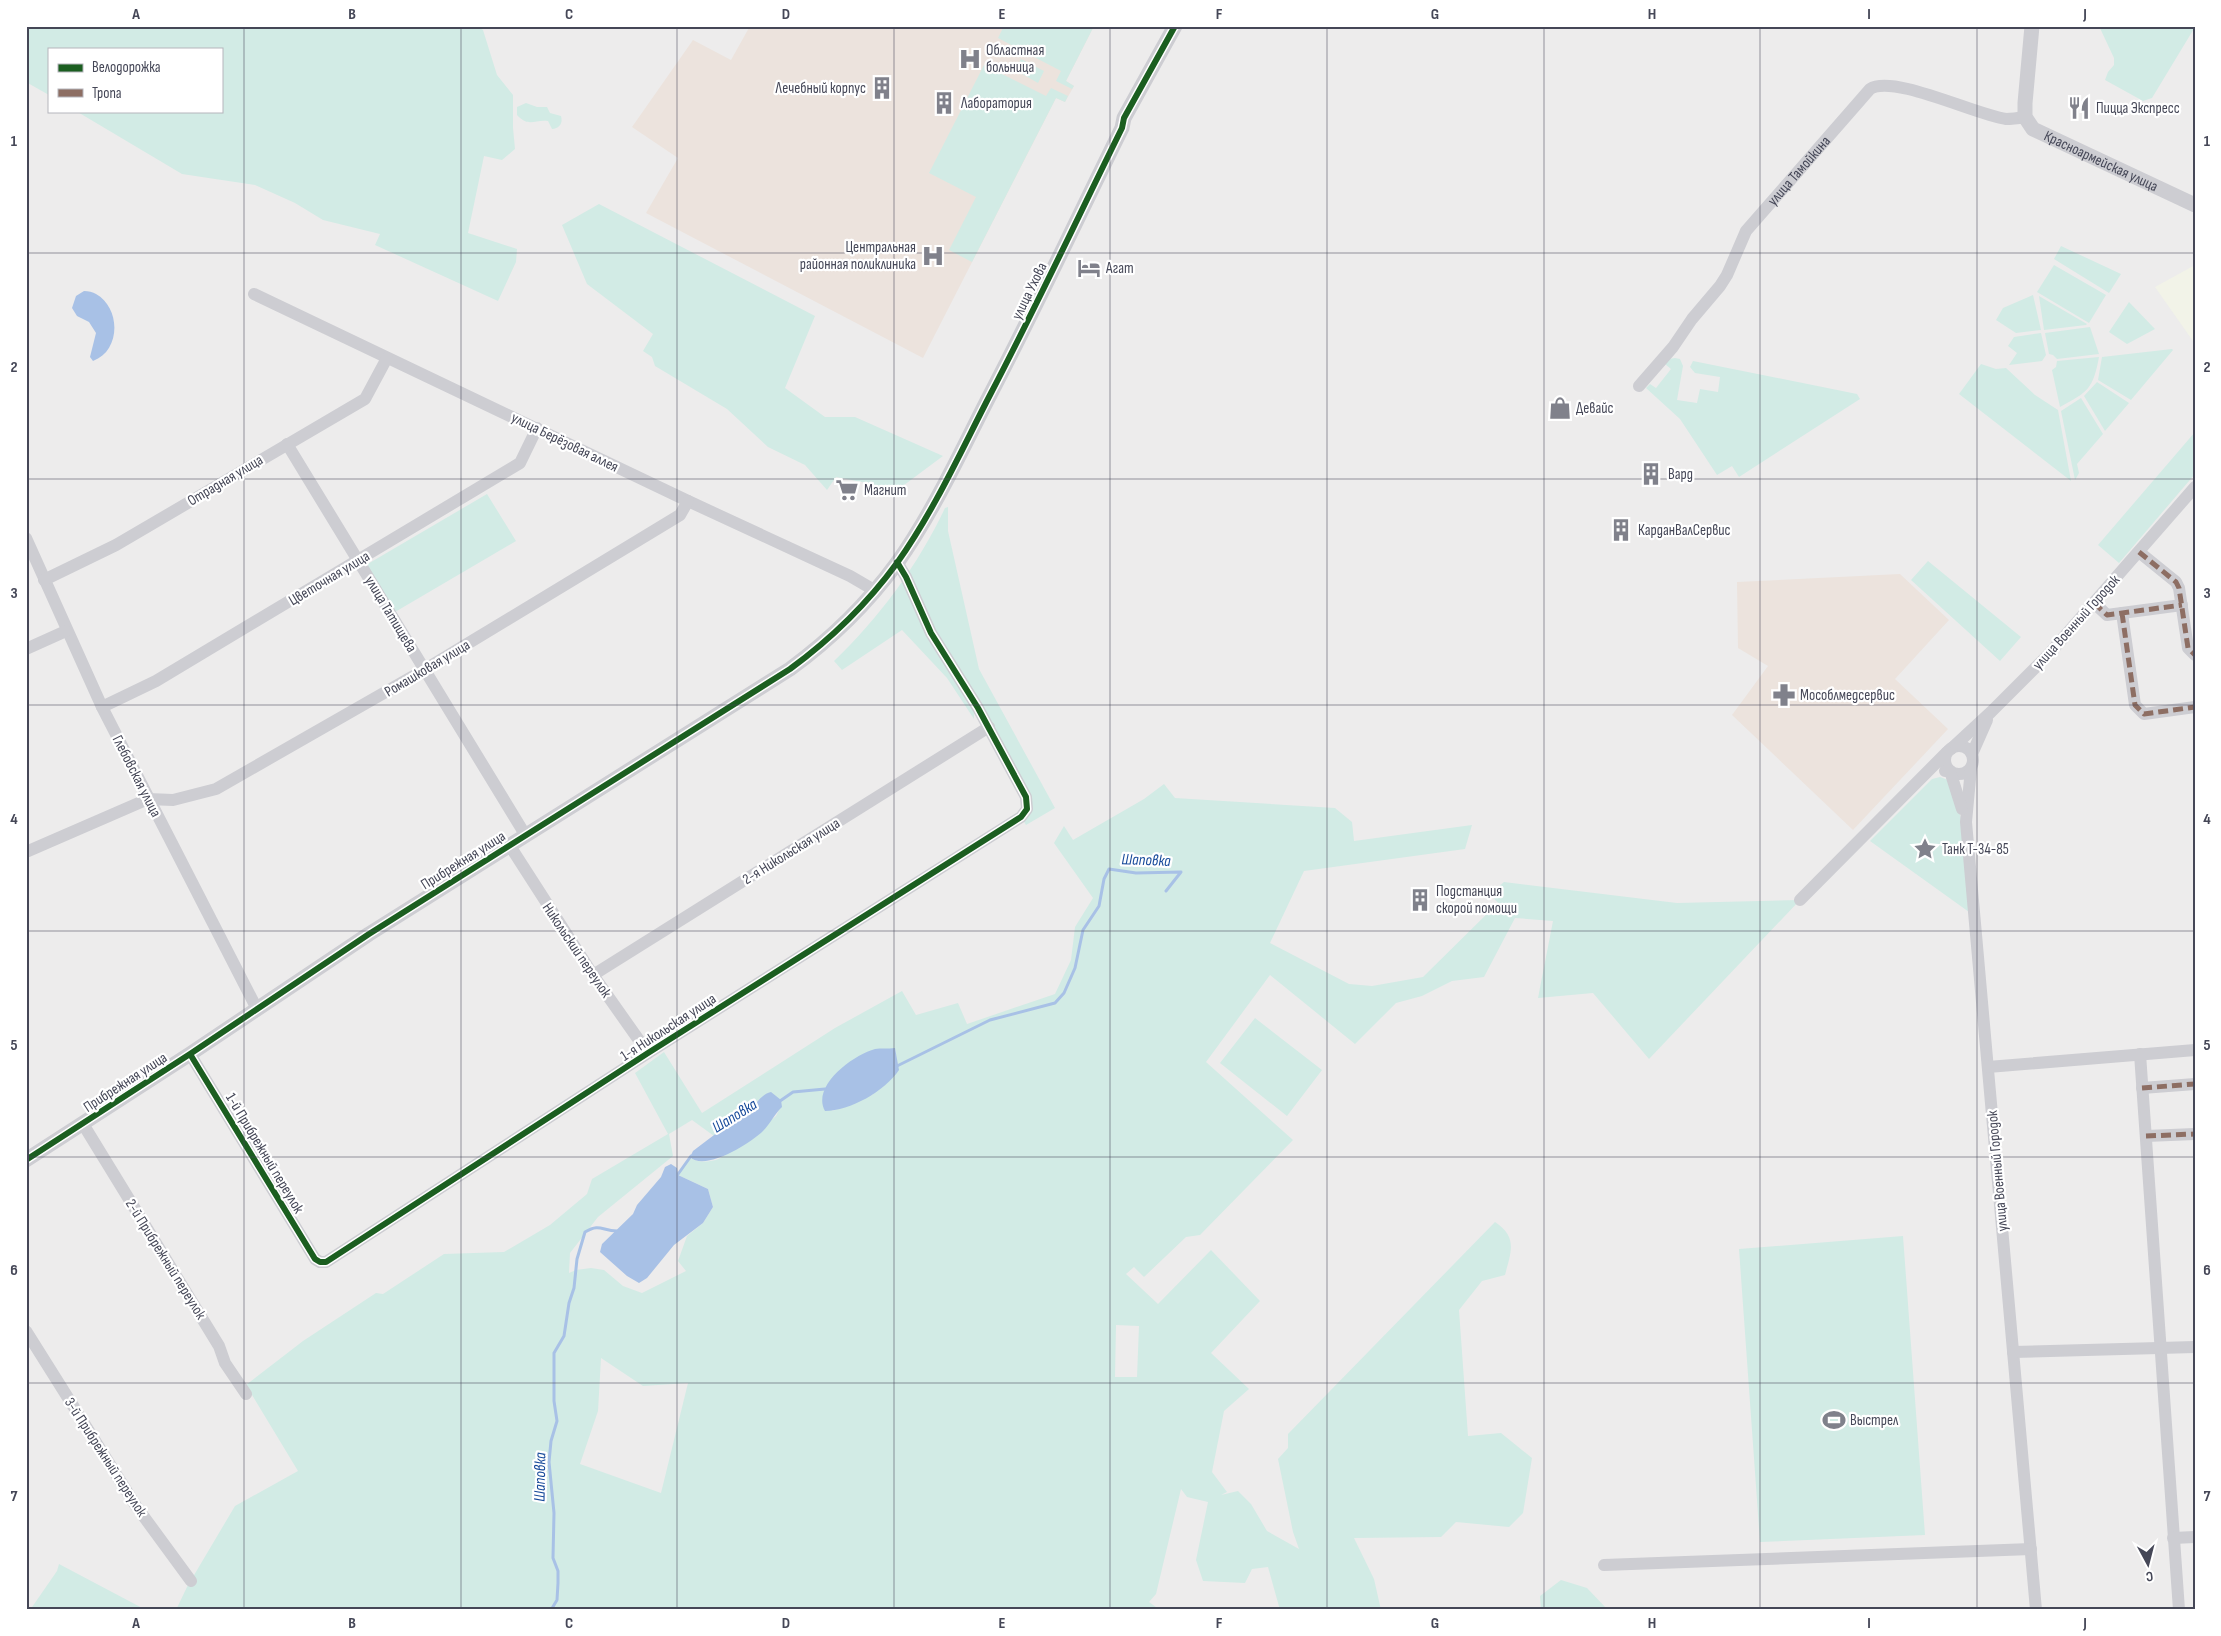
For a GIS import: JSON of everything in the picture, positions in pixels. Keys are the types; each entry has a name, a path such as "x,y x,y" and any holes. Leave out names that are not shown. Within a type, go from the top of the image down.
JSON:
{"street":[{"name":"улица Ухова","path":"897,562 925,517 971,432 1041,295 1122,128 1124,118 1175,26"},
{"path":"2025,110 2032,26"},
{"name":"улица Тамойкина","path":"1639,386 1673,347 1692,319 1720,286 1727,275 1746,231 1870,89 1880,84 1894,86 2006,119 2025,110"},
{"name":"Красноармейская улица","path":"2025,110 2033,129 2195,205"},
{"name":"улица Берёзовая аллея","path":"254,294 850,576 874,590"},
{"name":"Отрадная улица","path":"44,580 116,545 365,399 387,358"},
{"name":"Цветочная улица","path":"102,707 156,681 520,463 538,428"},
{"name":"улица Татищева","path":"287,444 526,836"},
{"name":"улица Военный Городок","path":"1800,900 1949,750 1991,712 2049,654 2195,487"},
{"name":"Ромашковая улица","path":"148,799 173,800 216,790 424,670 680,515 688,501"},
{"name":"Глебовская улица","path":"26,538 66,631 102,707 257,1009"},
{"path":"2139,552 2176,582 2179,588 2188,648 2195,655"},
{"name":"Прибрежная улица","path":"26,1160 190,1054 369,934 790,668 822,644 855,614 897,562"},
{"path":"897,562 906,577 930,633 989,727"},
{"path":"2094,603 2107,615 2182,605"},
{"path":"2122,613 2135,705 2144,714 2195,707"},
{"path":"26,649 66,631"},
{"path":"1972,754 1991,712"},
{"name":"1-я Никольская улица","path":"320,1262 330,1260 648,1053 1021,818 1027,809 1026,797 989,727"},
{"name":"2-я Никольская улица","path":"593,975 989,727"},
{"path":"1919,780 1940,772 1950,771 1961,774 1971,768 1972,754 1968,749 1961,746 1949,750 1945,761 1950,771 1956,786 1966,822"},
{"name":"улица Военный Городок","path":"1971,768 1966,822 2036,1610"},
{"path":"26,852 148,799"},
{"name":"Никольский переулок","path":"510,846 593,975 648,1053"},
{"path":"1988,1067 2195,1050"},
{"name":"1-й Прибрежный переулок","path":"190,1054 315,1259 320,1262"},
{"path":"2140,1054 2178,1610"},
{"path":"2142,1088 2195,1084"},
{"name":"2-й Прибрежный переулок","path":"83,1124 220,1346 225,1363 246,1394"},
{"path":"2146,1136 2195,1134"},
{"name":"3-й Прибрежный переулок","path":"26,1331 136,1506 190,1581"},
{"path":"2013,1352 2160,1346 2195,1347"},
{"path":"2174,1538 2195,1537"},
{"path":"1604,1565 2031,1549"}],"shaded area":[{"path":"750,26 1094,26 1066,81 1074,86 1065,102 1056,98 923,358 646,213 678,158 632,127 693,40 731,60"},
{"path":"2195,265 2195,344 2155,287"},
{"path":"1900,574 1949,620 1895,679 1948,729 1853,830 1732,715 1768,666 1738,648 1737,582"}],"green space":[{"path":"26,26 476,26 483,30 497,75 513,95 515,149 502,160 484,156 468,233 517,249 516,262 498,301 375,245 380,234 323,220 295,203 255,185 182,174 78,112 222,112 222,48 48,48 48,94 26,82"},
{"path":"1004,26 1094,26 1066,81 1074,86 1072,89 1056,81 1061,71 998,38"},
{"path":"2099,26 2195,27 2152,98 2143,101 2105,80 2108,72 2114,65 2114,58"},
{"path":"1021,59 1044,71 1038,83 1015,70"},
{"path":"984,65 1046,96 1051,88 1068,96 1065,102 1056,98 972,262 949,250 976,197 929,173"},
{"path":"526,103 537,107 547,107 550,113 561,116 562,121 560,125 552,129 548,121 529,122 521,119 517,115 517,107"},
{"path":"599,204 815,316 785,388 825,417 855,417 943,456 892,494 867,483 836,477 827,490 805,465 768,447 727,409 655,366 652,357 643,351 653,334 587,284 562,225"},
{"path":"2061,246 2121,274 2109,293 2054,259"},
{"path":"2054,265 2106,295 2089,323 2037,292"},
{"path":"2033,295 2041,330 2016,333 1996,320 2003,308"},
{"path":"2039,296 2087,324 2044,330"},
{"path":"2129,302 2155,329 2127,344 2109,332"},
{"path":"2090,327 2099,354 2057,359 2049,354 2045,333"},
{"path":"2041,333 2046,355 2042,361 2009,365 2017,353 2008,346 2014,337"},
{"path":"2172,349 2131,400 2098,380 2102,357"},
{"path":"2099,357 2094,376 2088,388 2060,407 2052,370 2056,367 2057,361"},
{"path":"1669,359 1680,359 1683,366 1677,400 1697,403 1700,389 1718,392 1720,377 1695,373 1690,367 1693,361 1857,394 1860,399 1739,477 1732,466 1717,475 1680,419 1646,388 1650,384 1656,388 1671,369 1665,364"},
{"path":"1981,364 1996,369 2006,368 2035,395 2058,410 2071,481 1959,394"},
{"path":"2097,382 2129,403 2105,431 2084,396"},
{"path":"2081,398 2103,434 2077,464 2079,473 2075,480 2061,411"},
{"path":"2195,432 2195,474 2119,563 2098,545"},
{"path":"487,494 516,541 395,612 366,565"},
{"path":"948,507 948,531 979,669 1055,808 1026,825 1021,817 1027,809 974,711 974,719 947,678 902,630 842,670 834,661 867,627 897,589 923,550 945,508"},
{"path":"1928,561 2021,637 2000,661 1911,580"},
{"path":"1940,777 1948,780 1955,795 1963,828 1969,912 1870,841 1932,779"},
{"path":"1164,784 1175,798 1335,808 1352,822 1354,841 1472,825 1465,849 1304,871 1270,943 1349,984 1372,986 1423,977 1498,903 1490,894 1504,882 1677,903 1800,900 1649,1059 1593,993 1538,998 1553,921 1515,918 1484,977 1452,981 1422,996 1396,1003 1355,1044 1270,975 1206,1062 1293,1140 1200,1235 1186,1237 1144,1277 1134,1267 1126,1274 1158,1304 1211,1250 1260,1301 1211,1353 1249,1389 1224,1411 1212,1472 1227,1492 1221,1495 1238,1491 1251,1504 1267,1531 1299,1549 1293,1532 1278,1459 1288,1448 1288,1434 1495,1222 1507,1233 1510,1239 1511,1252 1505,1275 1482,1281 1459,1310 1468,1436 1501,1433 1532,1458 1523,1513 1509,1527 1456,1522 1441,1537 1354,1538 1374,1579 1381,1610 1280,1610 1268,1567 1252,1569 1245,1583 1203,1581 1196,1560 1208,1502 1187,1497 1181,1489 1156,1594 1149,1602 1160,1610 176,1610 187,1587 235,1506 298,1471 246,1385 303,1341 376,1293 383,1294 444,1254 504,1252 550,1225 587,1194 592,1179 668,1134 635,1073 664,1052 702,1113 835,1028 902,991 916,1015 958,1003 967,1024 1055,994 1071,960 1075,927 1093,898 1054,843 1064,826 1073,840 1144,799","holes":["895,1049 898,1066 872,1095 832,1111","760,1099 779,1110 776,1116 746,1140 716,1160 702,1162 690,1157 678,1175 708,1189 713,1207 703,1223 687,1236 678,1261 686,1271 642,1293 623,1286 604,1270 591,1268 569,1273 570,1253 598,1217 673,1156 669,1134 692,1120 714,1136","1116,1325 1139,1326 1137,1377 1115,1377","601,1358 643,1386 688,1383 661,1493 580,1464 598,1411"]},
{"path":"1255,1018 1322,1070 1287,1116 1220,1063"},
{"name":"Выстрел","path":"1903,1236 1925,1535 1760,1542 1739,1249"},
{"path":"59,1564 146,1610 30,1610 57,1571"},
{"path":"1561,1580 1587,1588 1608,1610 1541,1610 1540,1596"}],"water":[{"path":"84,291 95,293 104,300 110,309 113,319 113,339 109,348 102,356 93,361 90,357 96,333 89,322 77,316 72,308 76,296"},
{"path":"895,1048 899,1070 893,1078 876,1092 856,1104 825,1111 822,1101 824,1092 836,1073 866,1052 875,1049"},
{"path":"771,1092 781,1100 782,1107 766,1128 757,1136 717,1159 697,1161 690,1157 693,1151"},
{"path":"671,1164 677,1168 678,1175 708,1189 713,1207 703,1223 674,1245 647,1278 639,1283 627,1276 600,1252 602,1244 633,1214 637,1205 661,1177 665,1167"}],"waterway":[{"name":"Шаповка","path":"895,1067 990,1020 1055,1003 1064,993 1075,968 1083,930 1099,906 1104,879 1109,869 1136,873 1181,872 1166,891"},
{"name":"Шаповка","path":"780,1101 793,1092 825,1089"},
{"name":"Шаповка","path":"676,1177 691,1156"},
{"name":"Шаповка","path":"551,1610 557,1600 558,1583 558,1571 553,1558 554,1513 549,1462 551,1441 557,1421 554,1401 554,1353 564,1336 569,1303 574,1288 577,1259 585,1232 594,1228 617,1231"}],"marked path":[{"path":"2139,552 2176,582 2179,588 2188,648 2195,655"},
{"path":"2094,603 2107,615 2182,605"},
{"path":"2122,613 2135,705 2144,714 2195,707"},
{"path":"2142,1088 2195,1084"},
{"path":"2146,1136 2195,1134"}],"cycle path":[{"path":"26,1160 190,1054 369,934 790,669 820,646 848,620 897,563 935,502 1040,295 1122,128 1124,118 1175,26"},
{"path":"190,1054 315,1259 320,1262 326,1262 648,1053 1021,817 1027,809 1026,797 978,708 931,633 906,577 897,562"}],"place":[{"name":"Областная больница","path":"970,59"},
{"name":"Лечебный корпус","path":"882,88"},
{"name":"Лаборатория","path":"944,103"},
{"name":"Пицца Экспресс","path":"2079,108"},
{"name":"Центральная районная поликлиника","path":"933,256"},
{"name":"Агат","path":"1089,268"},
{"name":"Девайс","path":"1560,408"},
{"name":"Вард","path":"1651,474"},
{"name":"Магнит","path":"847,490"},
{"name":"КарданВалСервис","path":"1621,530"},
{"name":"Мособлмедсервис","path":"1784,695"},
{"name":"Танк Т-34-85","path":"1925,849"},
{"name":"Подстанция скорой помощи","path":"1420,900"},
{"name":"Выстрел","path":"1834,1420"}]}
